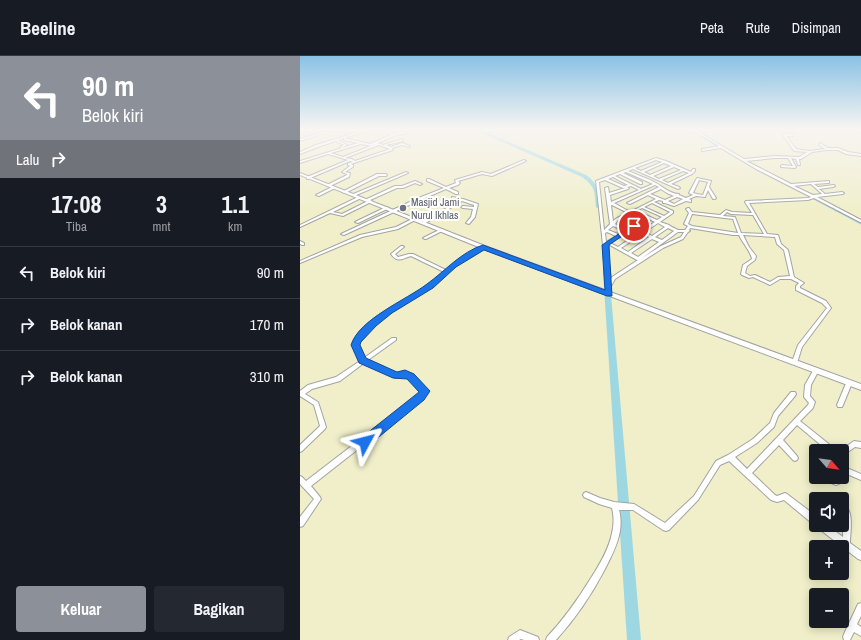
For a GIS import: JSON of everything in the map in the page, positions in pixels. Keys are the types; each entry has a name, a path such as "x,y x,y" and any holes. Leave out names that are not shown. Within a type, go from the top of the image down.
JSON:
{"street":[{"path":"300,162 315,157"},
{"path":"345,157 360,164"},
{"path":"318,195 348,176 349,174 343,172 352,166 349,164 369,157"},
{"path":"738,157 861,221"},
{"path":"743,160 779,157"},
{"path":"784,157 801,157"},
{"path":"788,172 784,167 795,167 789,158"},
{"path":"797,158 800,164"},
{"path":"609,294 610,282 607,244 596,183 656,159 683,170 693,172"},
{"path":"308,178 351,160"},
{"path":"343,234 458,184 456,182 463,179 482,173 491,175 525,161"},
{"path":"641,172 665,162"},
{"path":"650,176 674,166 693,172"},
{"path":"632,168 678,189 681,178"},
{"path":"659,180 683,170"},
{"path":"626,171 690,201"},
{"path":"668,184 693,172 700,171"},
{"path":"353,195 407,172"},
{"path":"620,173 641,183"},
{"path":"300,174 483,247 861,387"},
{"path":"344,192 378,175 386,175"},
{"path":"612,176 641,190"},
{"path":"605,179 624,187 631,186"},
{"path":"698,179 709,181 708,188 704,196 696,195 691,193 698,179"},
{"path":"428,180 457,193"},
{"path":"608,195 647,180"},
{"path":"330,212 342,215 398,186 401,187 415,182 420,184"},
{"path":"791,185 828,182"},
{"path":"811,183 825,195"},
{"path":"600,184 617,192"},
{"path":"610,204 655,184"},
{"path":"816,188 833,186"},
{"path":"607,188 612,224"},
{"path":"629,203 660,188"},
{"path":"708,188 714,198"},
{"path":"831,191 835,194"},
{"path":"605,231 619,218 668,192"},
{"path":"648,194 674,205 696,195"},
{"path":"766,235 747,205 747,202 842,194"},
{"path":"664,202 678,195"},
{"path":"300,226 359,198"},
{"path":"453,198 476,203 473,216 468,223"},
{"path":"423,223 462,200"},
{"path":"624,201 665,217"},
{"path":"619,248 672,212 651,202"},
{"path":"610,204 651,227"},
{"path":"463,207 475,208"},
{"path":"357,222 386,208"},
{"path":"688,209 691,213 733,218 739,234 754,256 754,259 745,265 743,274 749,277 754,276 770,284 779,278 792,277 801,282 798,289 824,302 829,308 800,346 795,362"},
{"path":"610,211 619,218 662,242"},
{"path":"634,211 677,231 688,231"},
{"path":"721,216 726,211 731,213 753,214"},
{"path":"691,213 686,224 691,227 739,234 777,236 779,244 786,250 792,277"},
{"path":"300,262 360,236 397,228 414,219"},
{"path":"612,224 627,231"},
{"path":"607,244 634,226"},
{"path":"629,253 668,226"},
{"path":"610,282 613,278 640,260 662,247 682,238 688,231 688,228 691,227"},
{"path":"425,238 442,230"},
{"path":"605,231 619,236"},
{"path":"640,260 677,231"},
{"path":"607,244 619,248 640,260"},
{"path":"402,247 394,254 398,259 412,255 447,272"},
{"path":"307,485 374,435 420,397 425,391 411,376 405,374 396,376 362,360 355,345 362,334 389,311 430,286 454,265 483,247"},
{"path":"300,448 323,427 316,404 300,394 310,387 335,380 394,339"},
{"path":"747,474 797,422 812,404 807,397 808,385 816,370"},
{"path":"840,405 849,382"},
{"path":"586,495 616,506 634,507 666,527 696,498 718,463 755,441 772,425 776,415 793,394"},
{"path":"797,422 824,444"},
{"path":"779,441 795,458"},
{"path":"849,448 854,444 861,445"},
{"path":"730,457 773,498 777,499 785,496 809,515"},
{"path":"849,472 860,475"},
{"path":"300,479 318,499 300,523"},
{"path":"550,640 581,602 611,550 617,526 616,506"},
{"path":"831,532 843,540"},
{"path":"849,545 861,556"},
{"path":"847,637 861,606"},
{"path":"853,626 861,632"},
{"path":"512,640 520,634 536,640"}],"green space":[{"path":"300,157 861,157 861,640 300,640"}],"waterway":[{"path":"540,157 589,179 595,186 599,207"},
{"path":"737,157 750,165"},
{"path":"810,196 861,223"},
{"path":"606,272 634,640"}],"place":[{"name":"Masjid Jami Nurul Ikhlas","path":"403,208"}],"route":[{"path":"365,442 420,397 425,391 411,376 405,374 396,376 391,372 362,360 356,348 356,340 389,311 430,286 446,274 454,265 471,256 483,247 610,294 608,288 610,282 605,245 634,226"}]}
